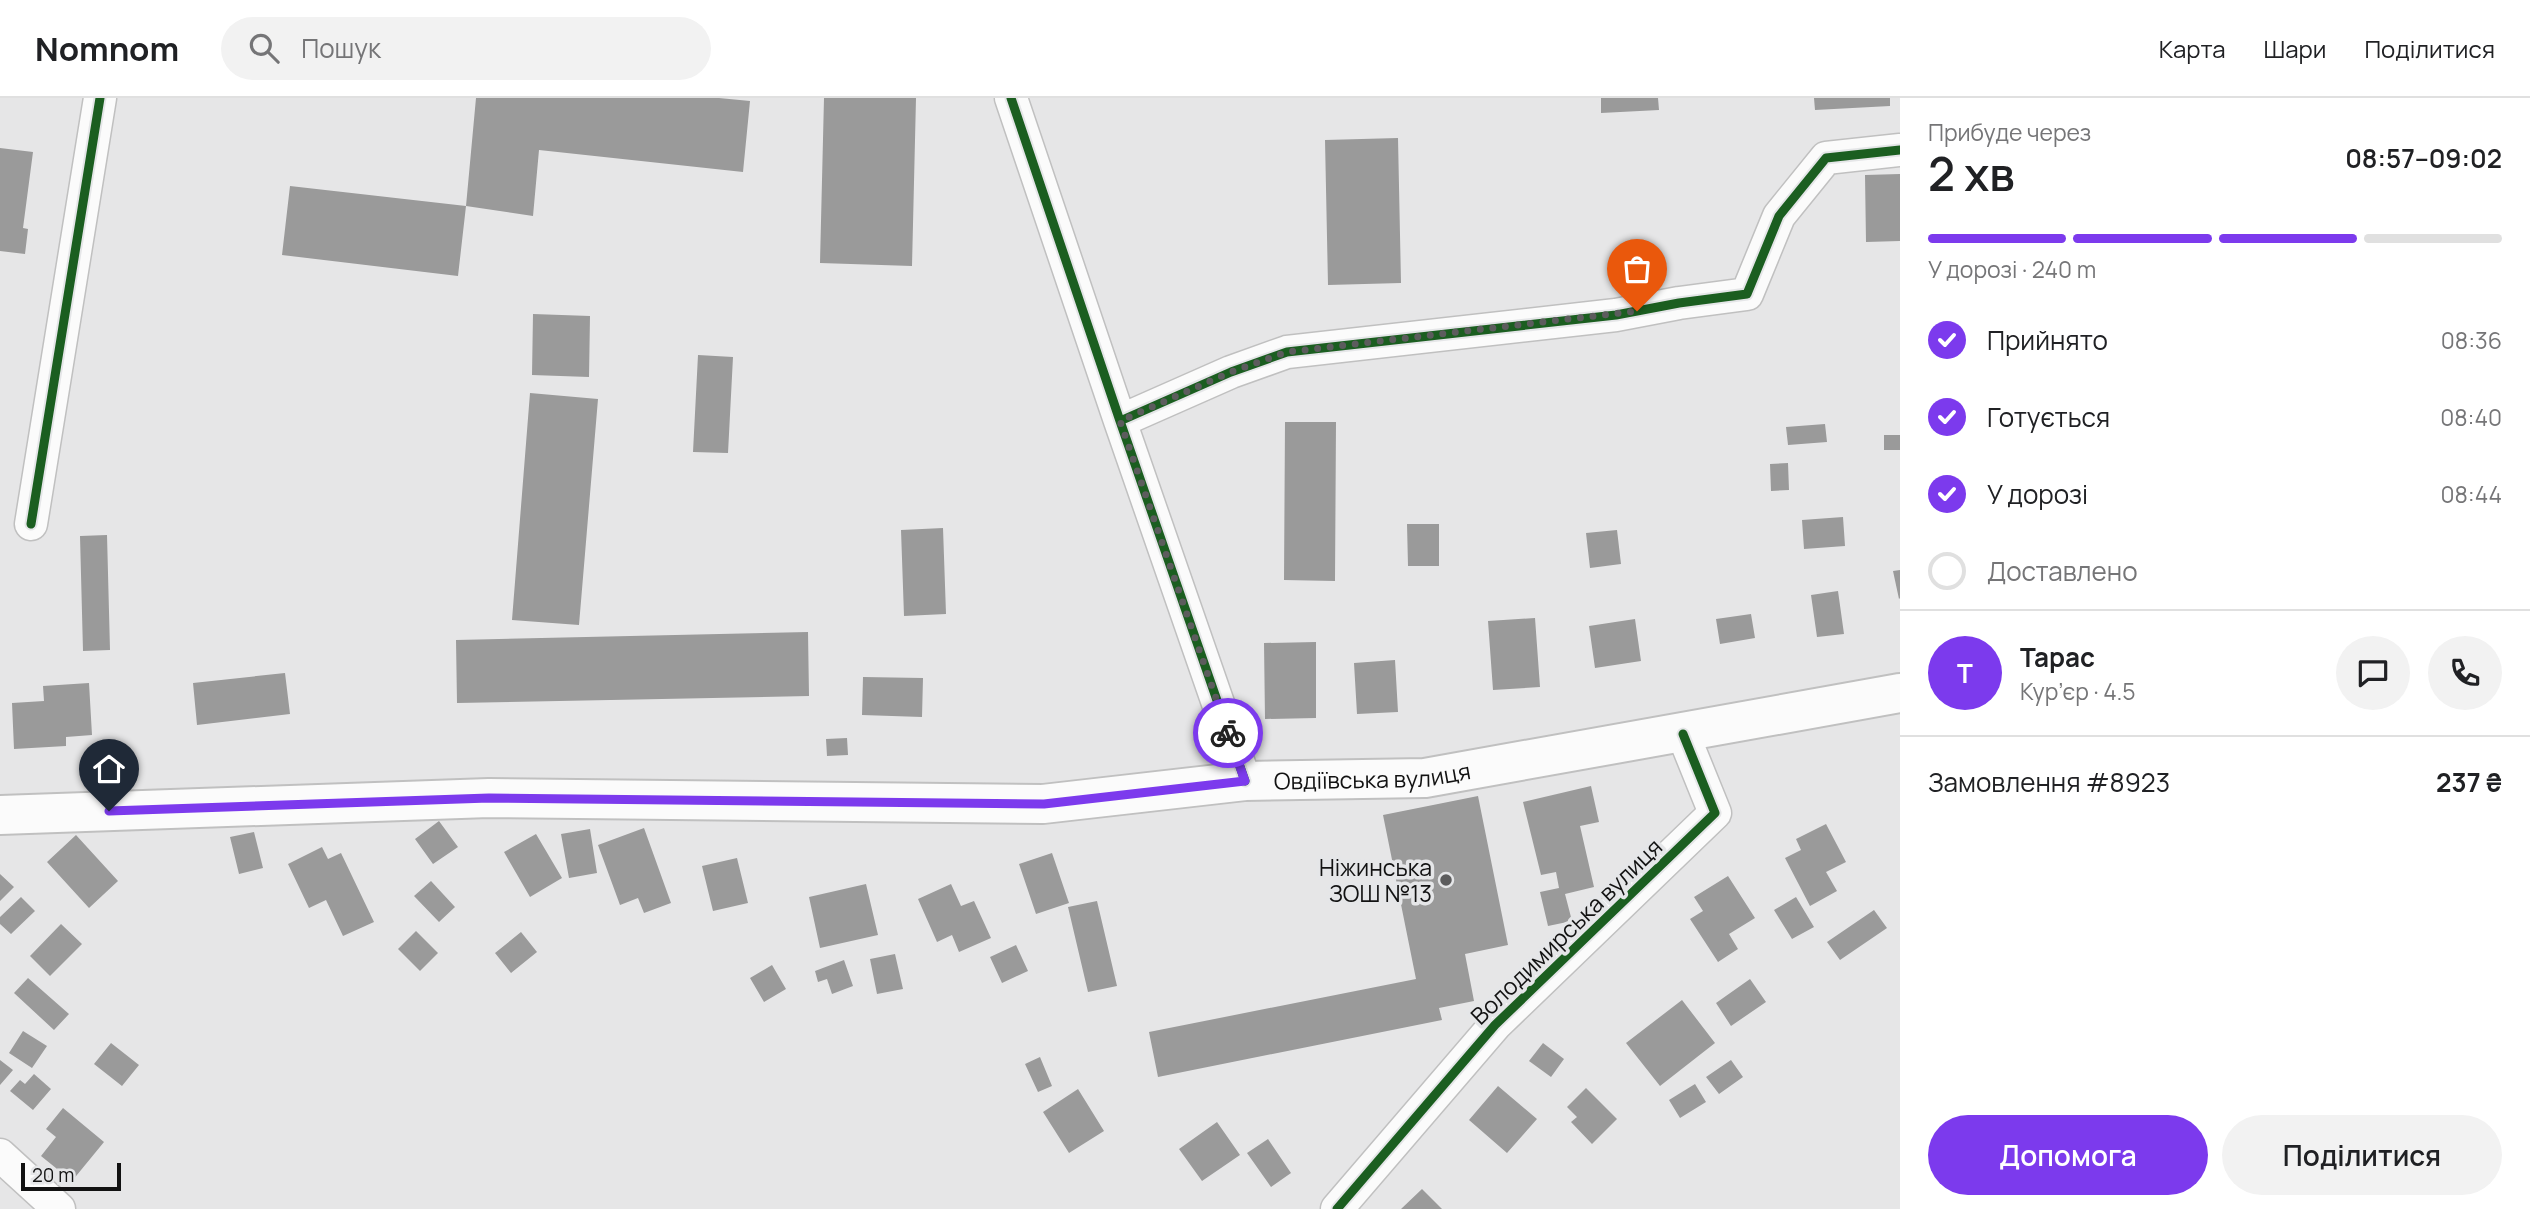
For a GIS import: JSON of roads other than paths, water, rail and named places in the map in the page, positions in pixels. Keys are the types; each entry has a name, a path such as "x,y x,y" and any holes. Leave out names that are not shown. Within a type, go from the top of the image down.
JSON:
{"main road":[{"name":"Овдіївська вулиця","path":"0,815 489,798 1044,804 1245,781 1425,778 1683,734 1900,693"}],"street":[{"path":"31,524 100,98"},
{"path":"1011,98 1245,781"},
{"path":"1120,421 1231,372 1287,352 1616,315 1747,294 1779,216 1826,158 1900,150"},
{"name":"Володимирська вулиця","path":"1338,1209 1495,1025 1715,813 1683,734"},
{"path":"0,1155 59,1209"}],"place":[{"name":"Ніжинська ЗОШ №13","path":"1446,880"}]}
